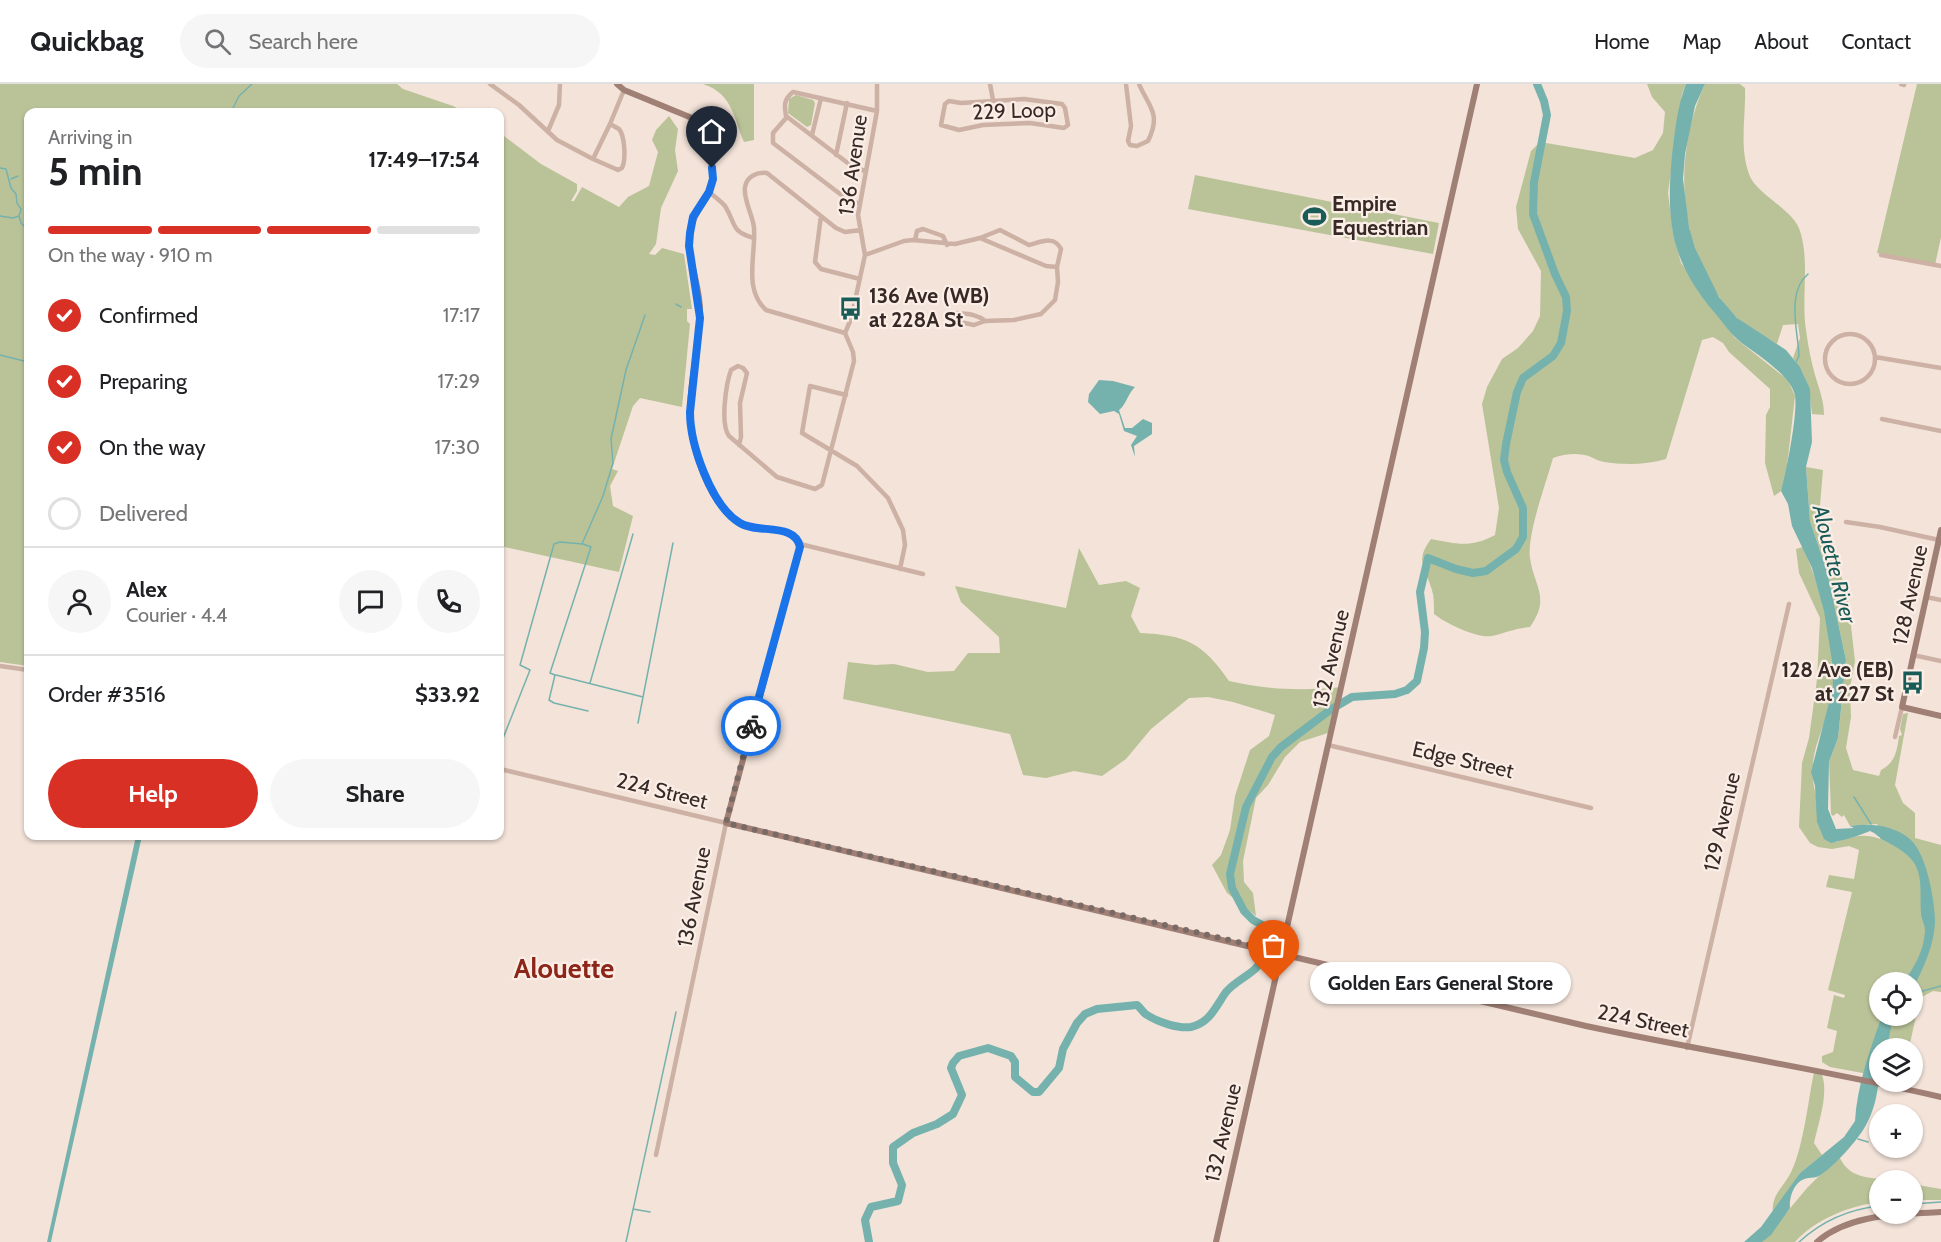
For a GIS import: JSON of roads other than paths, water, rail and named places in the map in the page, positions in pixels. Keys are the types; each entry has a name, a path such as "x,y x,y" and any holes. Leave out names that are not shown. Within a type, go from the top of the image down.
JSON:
{"street":[{"path":"490,84 557,140 615,170 624,166 620,132 610,124"},
{"path":"548,131 559,105 560,84"},
{"path":"617,84 624,90 682,112 700,127 706,139 713,179 709,192 693,217 689,246 700,310 690,412 706,483 732,517 749,527 789,532 800,544 923,574"},
{"name":"136 Avenue","path":"845,333 851,319 865,255 858,214 877,111 877,84"},
{"path":"990,84 993,100"},
{"path":"1126,84 1131,126 1128,141 1130,145 1137,146 1145,144 1151,135 1154,114 1139,84"},
{"name":"132 Avenue","path":"1216,1242 1277,952 1333,726 1477,84"},
{"path":"593,159 624,90"},
{"path":"865,171 853,167 788,117 784,106 786,98 793,92 877,111"},
{"path":"812,135 821,98"},
{"name":"229 Loop","path":"1024,99 1062,104 1068,124 1064,128 1035,123 983,125 959,130 941,125 945,105 949,101 961,103 993,100 1024,99"},
{"path":"836,155 847,104"},
{"path":"788,117 773,133 773,143 848,200 860,204"},
{"path":"739,445 740,403 747,373 738,366 731,370 725,405 726,432 739,445 777,477 815,489 820,488 846,395 854,356 845,333 766,310 759,304 751,264 754,238 753,219 745,187 753,175 767,173 820,216 845,232 861,230"},
{"path":"709,192 724,205 736,230 742,235 754,238"},
{"path":"820,216 815,262 821,269 860,279"},
{"path":"915,240 917,231 923,229 943,236 947,245"},
{"path":"865,255 904,241 915,240 947,245 980,238 1000,230 1029,245 1048,240 1057,242 1061,249 1057,267 1057,292 1048,309 1032,317 985,321 974,325 956,321 953,316 957,313 966,314 977,316 985,321"},
{"path":"980,238 1046,267 1057,267"},
{"path":"1881,255 1941,266"},
{"path":"1846,334 1858,335 1866,339 1875,357 1875,365 1869,376 1854,384 1834,378 1825,360 1829,345 1835,338 1846,334"},
{"path":"1875,357 1941,368"},
{"path":"846,395 810,386 802,433 846,459 868,476 896,511 905,538 900,569"},
{"path":"1882,418 1941,431"},
{"path":"1846,522 1940,540"},
{"name":"128 Avenue","path":"1895,737 1941,530"},
{"name":"136 Avenue","path":"656,1155 726,823 800,544"},
{"path":"1926,597 1941,600"},
{"name":"129 Avenue","path":"1687,1048 1789,604"},
{"path":"1913,655 1941,661"},
{"path":"0,666 24,669"},
{"path":"1902,707 1941,716"},
{"name":"Edge Street","path":"1328,745 1591,808"},
{"name":"224 Street","path":"504,770 1484,1002 1687,1048 1860,1078 1941,1097"},
{"path":"1817,1242 1839,1228 1868,1218 1941,1212"}],"water":[{"path":"1686,84 1705,84 1695,106 1685,154 1683,179 1689,227 1695,248 1719,297 1737,318 1786,350 1800,367 1810,389 1812,442 1806,467 1810,521 1827,571 1846,660 1838,738 1829,762 1828,809 1836,829 1854,828 1850,826 1882,826 1904,835 1917,847 1926,867 1932,891 1935,923 1933,940 1921,972 1910,972 1921,952 1925,931 1921,915 1920,878 1914,862 1898,848 1870,831 1831,843 1824,839 1817,822 1815,786 1811,772 1833,687 1832,661 1824,611 1812,568 1792,526 1788,504 1781,491 1793,429 1795,396 1780,372 1738,340 1729,330 1699,293 1680,257 1671,220 1670,179 1680,101"},
{"path":"1099,380 1135,387 1119,410 1125,428 1132,428 1143,419 1152,423 1152,434 1134,446 1135,457 1131,445 1137,436 1124,431 1119,414 1114,411 1100,414 1088,402 1089,394"},
{"path":"135,840 141,840 51,1242 47,1242"},
{"path":"1879,1026 1891,1026 1889,1038 1874,1038"},
{"path":"1869,1054 1869,1092 1877,1092 1875,1104 1869,1104 1869,1118 1862,1131 1845,1153 1825,1172 1798,1183 1791,1195 1790,1208 1771,1235 1762,1242 1744,1242 1761,1227 1800,1173 1844,1137 1855,1121 1861,1081"}],"waterway":[{"path":"233,108 239,96 252,84"},
{"path":"869,1242 865,1220 871,1207 898,1201 902,1185 893,1163 893,1147 913,1133 937,1124 953,1114 962,1095 951,1068 959,1056 988,1048 1011,1056 1015,1062 1015,1077 1033,1092 1039,1092 1059,1068 1063,1049 1077,1023 1085,1014 1097,1009 1137,1005 1157,1020 1174,1026 1191,1027 1208,1018 1226,992 1260,964 1268,946 1266,927 1253,920 1244,911 1232,888 1230,874 1246,807 1272,757 1281,747 1330,710 1352,697 1395,694 1407,690 1417,681 1425,632 1420,592 1428,558 1473,573 1486,571 1516,549 1523,537 1523,508 1507,472 1504,460 1506,444 1517,392 1523,378 1553,356 1561,343 1567,311 1566,297 1533,214 1534,182 1547,115 1537,84"},
{"path":"0,168 6,169 11,188 16,194 17,203 21,209 19,216"},
{"path":"11,179 18,176"},
{"path":"0,216 13,218 19,216 24,226"},
{"path":"1795,364 1799,356 1795,301 1801,282 1808,274"},
{"path":"676,304 681,307"},
{"path":"504,736 530,670 520,665 554,544 560,542 582,544 603,496 613,463 611,439 626,370 645,315"},
{"path":"0,355 24,361"},
{"path":"590,683 633,534"},
{"path":"643,697 673,543"},
{"path":"583,544 591,547 550,673 555,675 549,700 588,711"},
{"path":"556,675 643,697 638,723"},
{"path":"1854,797 1871,824"},
{"path":"1923,991 1941,986"},
{"path":"626,1242 676,1012"},
{"path":"1858,1139 1868,1142"},
{"path":"1923,1203 1941,1202"},
{"path":"1799,1242 1836,1217 1869,1208"},
{"path":"633,1209 650,1212"}],"place":[{"name":"Empire Equestrian","path":"1314,216"},
{"name":"136 Ave (WB) at 228A St","path":"851,308"},
{"name":"128 Ave (EB) at 227 St","path":"1912,682"},
{"name":"Golden Ears General Store","path":"1274,982"}],"district":[{"name":"Alouette","path":"564,969"}],"water label":[{"name":"Alouette River","path":"1835,564"}]}
